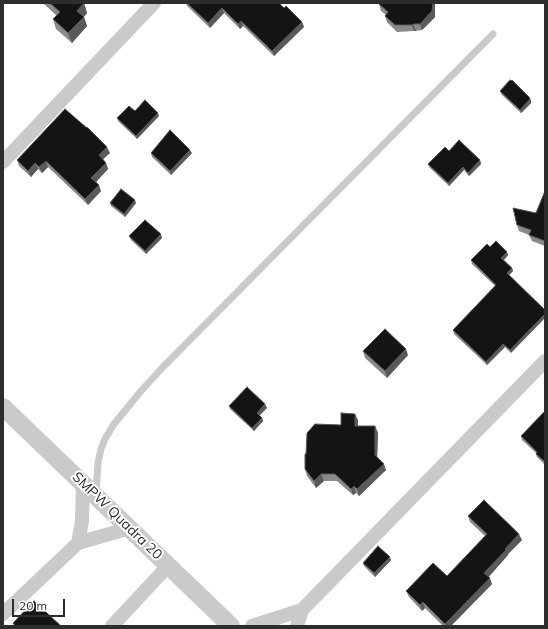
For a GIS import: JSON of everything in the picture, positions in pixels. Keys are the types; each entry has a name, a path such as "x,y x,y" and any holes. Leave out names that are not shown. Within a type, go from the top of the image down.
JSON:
{"street":[{"path":"3,162 154,3"},
{"path":"297,626 302,610 545,361"},
{"name":"SMPW Quadra 20","path":"3,407 231,626"},
{"path":"78,542 82,521 83,483"},
{"path":"3,614 78,542 130,528"},
{"path":"112,626 168,566"},
{"path":"252,626 302,610"}],"lane":[{"path":"96,496 98,463 105,439 114,424 141,391 493,34"}],"building":[{"path":"50,3 84,3 77,11 84,17 68,33 53,19 60,12"},
{"path":"187,3 279,3 284,8 286,6 302,22 272,51 241,21 238,24 222,8 208,23"},
{"path":"433,3 432,11 420,24 395,25 385,16 388,12 379,4"},
{"path":"510,80 512,80 530,98 520,110 500,91"},
{"path":"145,100 158,113 136,136 117,118 129,106 135,111"},
{"path":"65,109 87,127 107,147 99,155 106,163 91,178 99,185 85,199 46,161 39,167 35,163 28,171 17,160"},
{"path":"170,130 190,150 170,171 151,153"},
{"path":"459,140 480,160 468,173 463,167 448,183 428,164 445,147 449,151"},
{"path":"121,189 135,200 124,214 110,203"},
{"path":"545,191 545,241 529,235 531,230 517,225 513,208 536,213"},
{"path":"145,220 161,234 145,251 129,236"},
{"path":"496,241 507,252 501,258 512,268 507,273 545,310 545,314 510,350 503,344 486,362 453,330 496,285 471,260 487,244 490,247"},
{"path":"385,329 406,349 385,371 363,351"},
{"path":"247,387 265,404 257,413 262,418 252,428 229,406"},
{"path":"545,411 545,462 521,436"},
{"path":"341,413 355,414 355,426 375,426 375,455 384,464 357,489 354,486 351,489 335,474 321,474 314,481 305,469 307,433 315,424 341,425"},
{"path":"484,500 519,534 484,573 490,578 445,624 423,602 420,605 406,591 433,563 447,576 487,534 468,516"},
{"path":"378,546 390,557 374,573 363,563"},
{"path":"34,601 61,626 15,626 13,623"}]}
